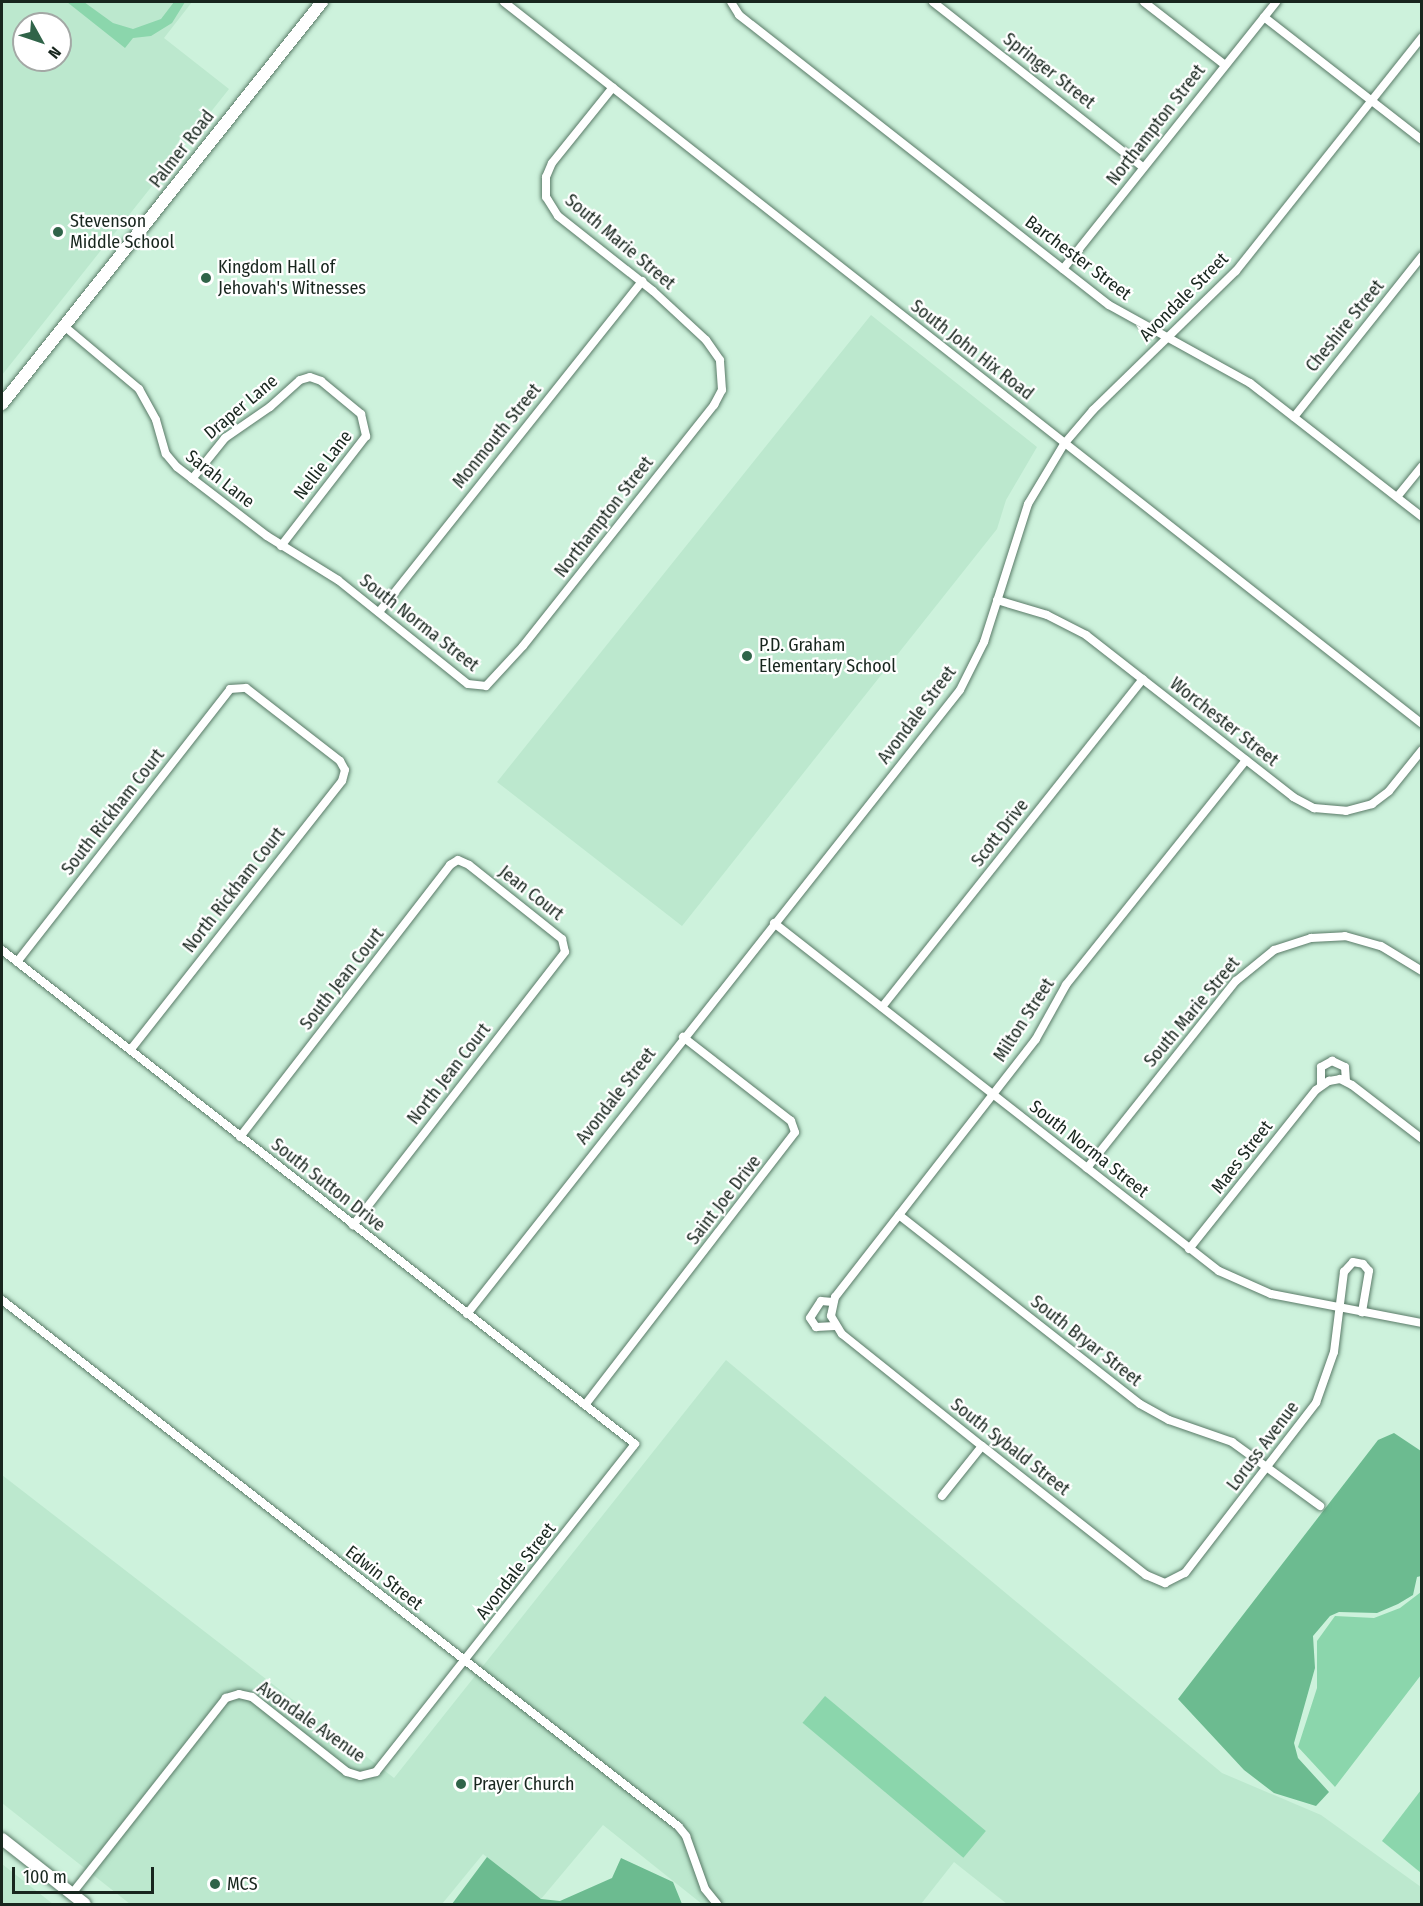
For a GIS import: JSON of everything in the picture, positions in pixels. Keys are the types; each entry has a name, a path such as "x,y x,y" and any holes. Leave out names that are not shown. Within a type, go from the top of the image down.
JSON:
{"street":[{"name":"Palmer Road","path":"2,404 322,2"},
{"name":"South John Hix Road","path":"504,2 1422,724"},
{"name":"Barchester Street","path":"731,2 739,15 1109,305 1234,373 1422,517"},
{"name":"Springer Street","path":"933,2 1143,167"},
{"path":"1144,2 1225,65"},
{"name":"Northampton Street","path":"1063,269 1276,2"},
{"path":"1264,17 1422,140"},
{"name":"Avondale Street","path":"466,1314 960,690 979,655 1028,504 1064,444 1236,271 1422,37"},
{"name":"South Marie Street","path":"612,87 552,163 545,190 558,216 642,281 717,354"},
{"name":"Cheshire Street","path":"1294,417 1422,256"},
{"name":"Monmouth Street","path":"379,612 642,281"},
{"name":"Sarah Lane","path":"64,326 139,389 156,420 166,454 192,480 280,546 338,580"},
{"name":"Northampton Street","path":"482,687 496,678 714,405 723,380 717,354"},
{"name":"Draper Lane","path":"192,480 225,438 270,408 300,380 310,377 321,381"},
{"name":"Nellie Lane","path":"280,546 366,436 361,414 321,381"},
{"path":"1396,497 1422,466"},
{"name":"South Norma Street","path":"338,580 468,684 482,687"},
{"name":"Worchester Street","path":"997,600 1073,627 1304,804 1337,812 1355,810 1382,797 1422,750"},
{"name":"Scott Drive","path":"882,1007 1143,679"},
{"name":"North Rickham Court","path":"130,1050 342,781 343,765 246,688 238,686"},
{"name":"South Rickham Court","path":"17,962 226,692 238,686"},
{"name":"Milton Street","path":"831,1316 833,1302 1036,1039 1066,985 1246,760"},
{"name":"South Jean Court","path":"240,1137 450,865 458,860 476,871"},
{"name":"Jean Court","path":"476,871 565,942"},
{"name":"South Norma Street","path":"774,923 1190,1249 1248,1286 1422,1323"},
{"name":"South Marie Street","path":"1087,1168 1236,981 1274,950 1311,938 1345,936 1381,946 1422,971"},
{"name":"North Jean Court","path":"353,1225 563,956 565,942"},
{"name":"South Sutton Drive","path":"2,950 635,1444"},
{"name":"Saint Joe Drive","path":"585,1405 795,1132 791,1121 683,1037"},
{"name":"Maes Street","path":"1190,1249 1321,1085 1321,1067 1332,1060 1345,1067 1346,1081 1422,1139"},
{"path":"1321,1085 1335,1080 1346,1081"},
{"name":"South Bryar Street","path":"899,1215 1140,1404 1169,1420 1232,1442 1269,1466 1320,1506"},
{"name":"Loruss Avenue","path":"1170,1582 1185,1573 1269,1466 1324,1388 1334,1353 1344,1272 1350,1263 1359,1262 1370,1274 1362,1312"},
{"name":"Edwin Street","path":"2,1299 678,1826 686,1836 705,1889 717,1905"},
{"name":"Milton Street","path":"810,1318 812,1309 820,1301 833,1302"},
{"name":"South Sybald Street","path":"831,1316 835,1326 1146,1575 1170,1582"},
{"name":"South Sybald Street","path":"810,1318 816,1327 835,1326"},
{"name":"Avondale Street","path":"466,1662 635,1444"},
{"path":"942,1496 982,1446"},
{"name":"Avondale Avenue","path":"72,1894 225,1698 239,1694 252,1697 347,1772 367,1776 383,1767 466,1662"},
{"path":"2,1839 86,1905"}],"shaded area":[{"name":"Stevenson Middle School","path":"2,2 192,2 164,38 229,89 2,375"},
{"name":"P.D. Graham Elementary School","path":"871,315 1037,447 1006,500 997,529 682,926 497,782"},
{"path":"726,1360 1222,1773 1321,1815 1421,1887 1421,1904 1007,1904 954,1862 921,1904 702,1904 603,1825 541,1899 483,1854 442,1904 130,1904 2,1803 2,1475 394,1778"},
{"path":"2,1864 53,1904 2,1904"}],"green space":[{"path":"67,2 84,2 113,23 133,29 161,19 174,2 185,2 172,23 151,36 133,38 125,48"},
{"path":"1394,1433 1421,1451 1421,1576 1417,1577 1413,1595 1398,1604 1377,1613 1339,1612 1330,1616 1313,1636 1315,1668 1294,1743 1298,1758 1329,1792 1316,1806 1274,1793 1244,1770 1178,1699 1378,1440"},
{"path":"1421,1592 1421,1675 1335,1787 1298,1747 1317,1688 1317,1641 1335,1616 1374,1618 1400,1608"},
{"path":"825,1696 986,1831 963,1858 803,1723"},
{"path":"1421,1790 1421,1873 1382,1841"},
{"path":"487,1857 541,1899 560,1901 612,1878 621,1858 673,1882 682,1904 452,1904"}],"place":[{"name":"Stevenson Middle School","path":"58,232"},
{"name":"Kingdom Hall of Jehovah's Witnesses","path":"206,278"},
{"name":"P.D. Graham Elementary School","path":"747,656"},
{"name":"Prayer Church","path":"461,1784"},
{"name":"MCS","path":"215,1884"}]}
